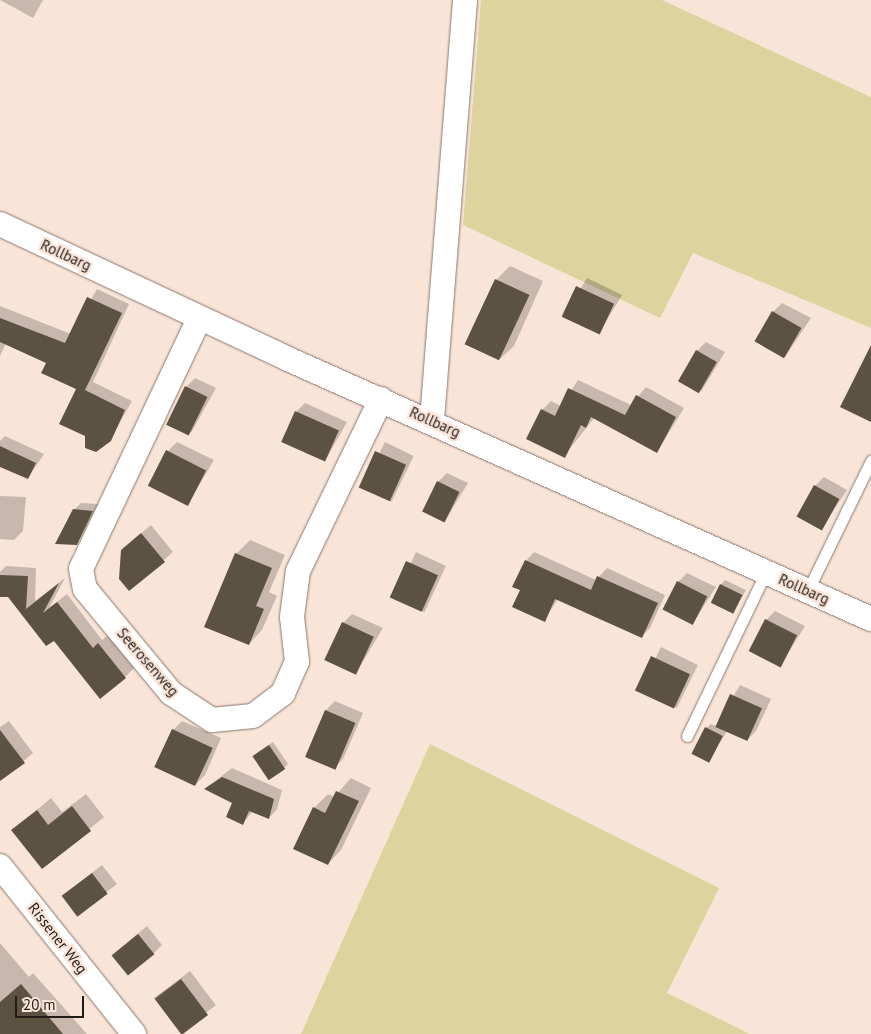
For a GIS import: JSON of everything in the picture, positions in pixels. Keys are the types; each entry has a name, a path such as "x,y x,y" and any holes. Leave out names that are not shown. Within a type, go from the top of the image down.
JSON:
{"street":[{"path":"432,420 465,0"},
{"name":"Rollbarg","path":"0,224 199,318 432,420 871,619"},
{"name":"Seerosenweg","path":"199,318 81,569 85,589 172,693 212,720 253,716 283,693 297,662 292,617 298,571 381,399"},
{"name":"Rissener Weg","path":"0,866 134,1034"}],"lane":[{"path":"808,590 871,461"},
{"path":"687,736 766,572"}],"shaded area":[{"path":"481,0 662,0 871,97 871,328 693,253 660,318 463,225"},
{"path":"430,744 719,888 667,993 750,1034 301,1034"}],"building":[{"path":"495,279 529,295 499,360 465,344"},
{"path":"576,286 614,304 600,335 562,317"},
{"path":"87,297 122,313 85,390 125,410 111,441 96,452 85,448 85,436 59,424 76,389 41,373 46,363 0,342 0,318 65,343"},
{"path":"772,311 801,328 784,358 754,341"},
{"path":"871,345 871,422 840,407"},
{"path":"696,350 717,362 699,393 678,381"},
{"path":"185,386 207,397 189,436 166,425"},
{"path":"568,388 625,415 636,395 676,417 657,453 591,417 586,428 581,425 565,458 526,439 541,409 555,416"},
{"path":"295,411 339,431 325,462 281,442"},
{"path":"0,446 36,463 28,479 0,467"},
{"path":"166,450 206,470 188,506 148,486"},
{"path":"375,451 406,465 390,501 359,488"},
{"path":"437,481 459,492 445,523 422,512"},
{"path":"814,485 839,499 822,531 797,516"},
{"path":"73,509 93,511 77,545 55,544"},
{"path":"141,533 165,562 129,591 119,579 121,550"},
{"path":"235,553 272,568 256,606 264,609 249,645 204,627"},
{"path":"525,560 591,590 597,576 658,603 642,638 555,599 545,622 512,607 520,590 512,587"},
{"path":"406,561 438,575 422,612 390,598"},
{"path":"0,575 28,576 26,609 59,583 43,613 57,602 93,648 98,643 126,678 100,699 54,641 46,646 8,597 0,597"},
{"path":"677,581 707,596 693,625 662,610"},
{"path":"720,584 742,595 733,614 711,603"},
{"path":"765,619 797,635 781,667 749,651"},
{"path":"342,622 374,637 356,675 324,660"},
{"path":"651,656 690,674 674,709 635,690"},
{"path":"730,694 762,708 747,741 715,727"},
{"path":"325,710 355,723 335,770 305,757"},
{"path":"705,727 723,736 709,763 691,754"},
{"path":"172,729 213,748 195,786 154,767"},
{"path":"0,730 25,763 0,781"},
{"path":"269,745 285,769 269,780 252,756"},
{"path":"222,777 274,799 269,819 249,811 243,825 226,817 232,803 204,789"},
{"path":"336,791 359,801 328,865 293,849 313,807 325,813"},
{"path":"72,806 91,831 42,869 11,830 37,810 48,825"},
{"path":"92,873 108,894 77,917 62,896"},
{"path":"138,934 154,954 128,976 112,955"},
{"path":"181,979 208,1015 181,1034 155,999"},
{"path":"21,984 63,1034 0,1034 0,1002"}]}
